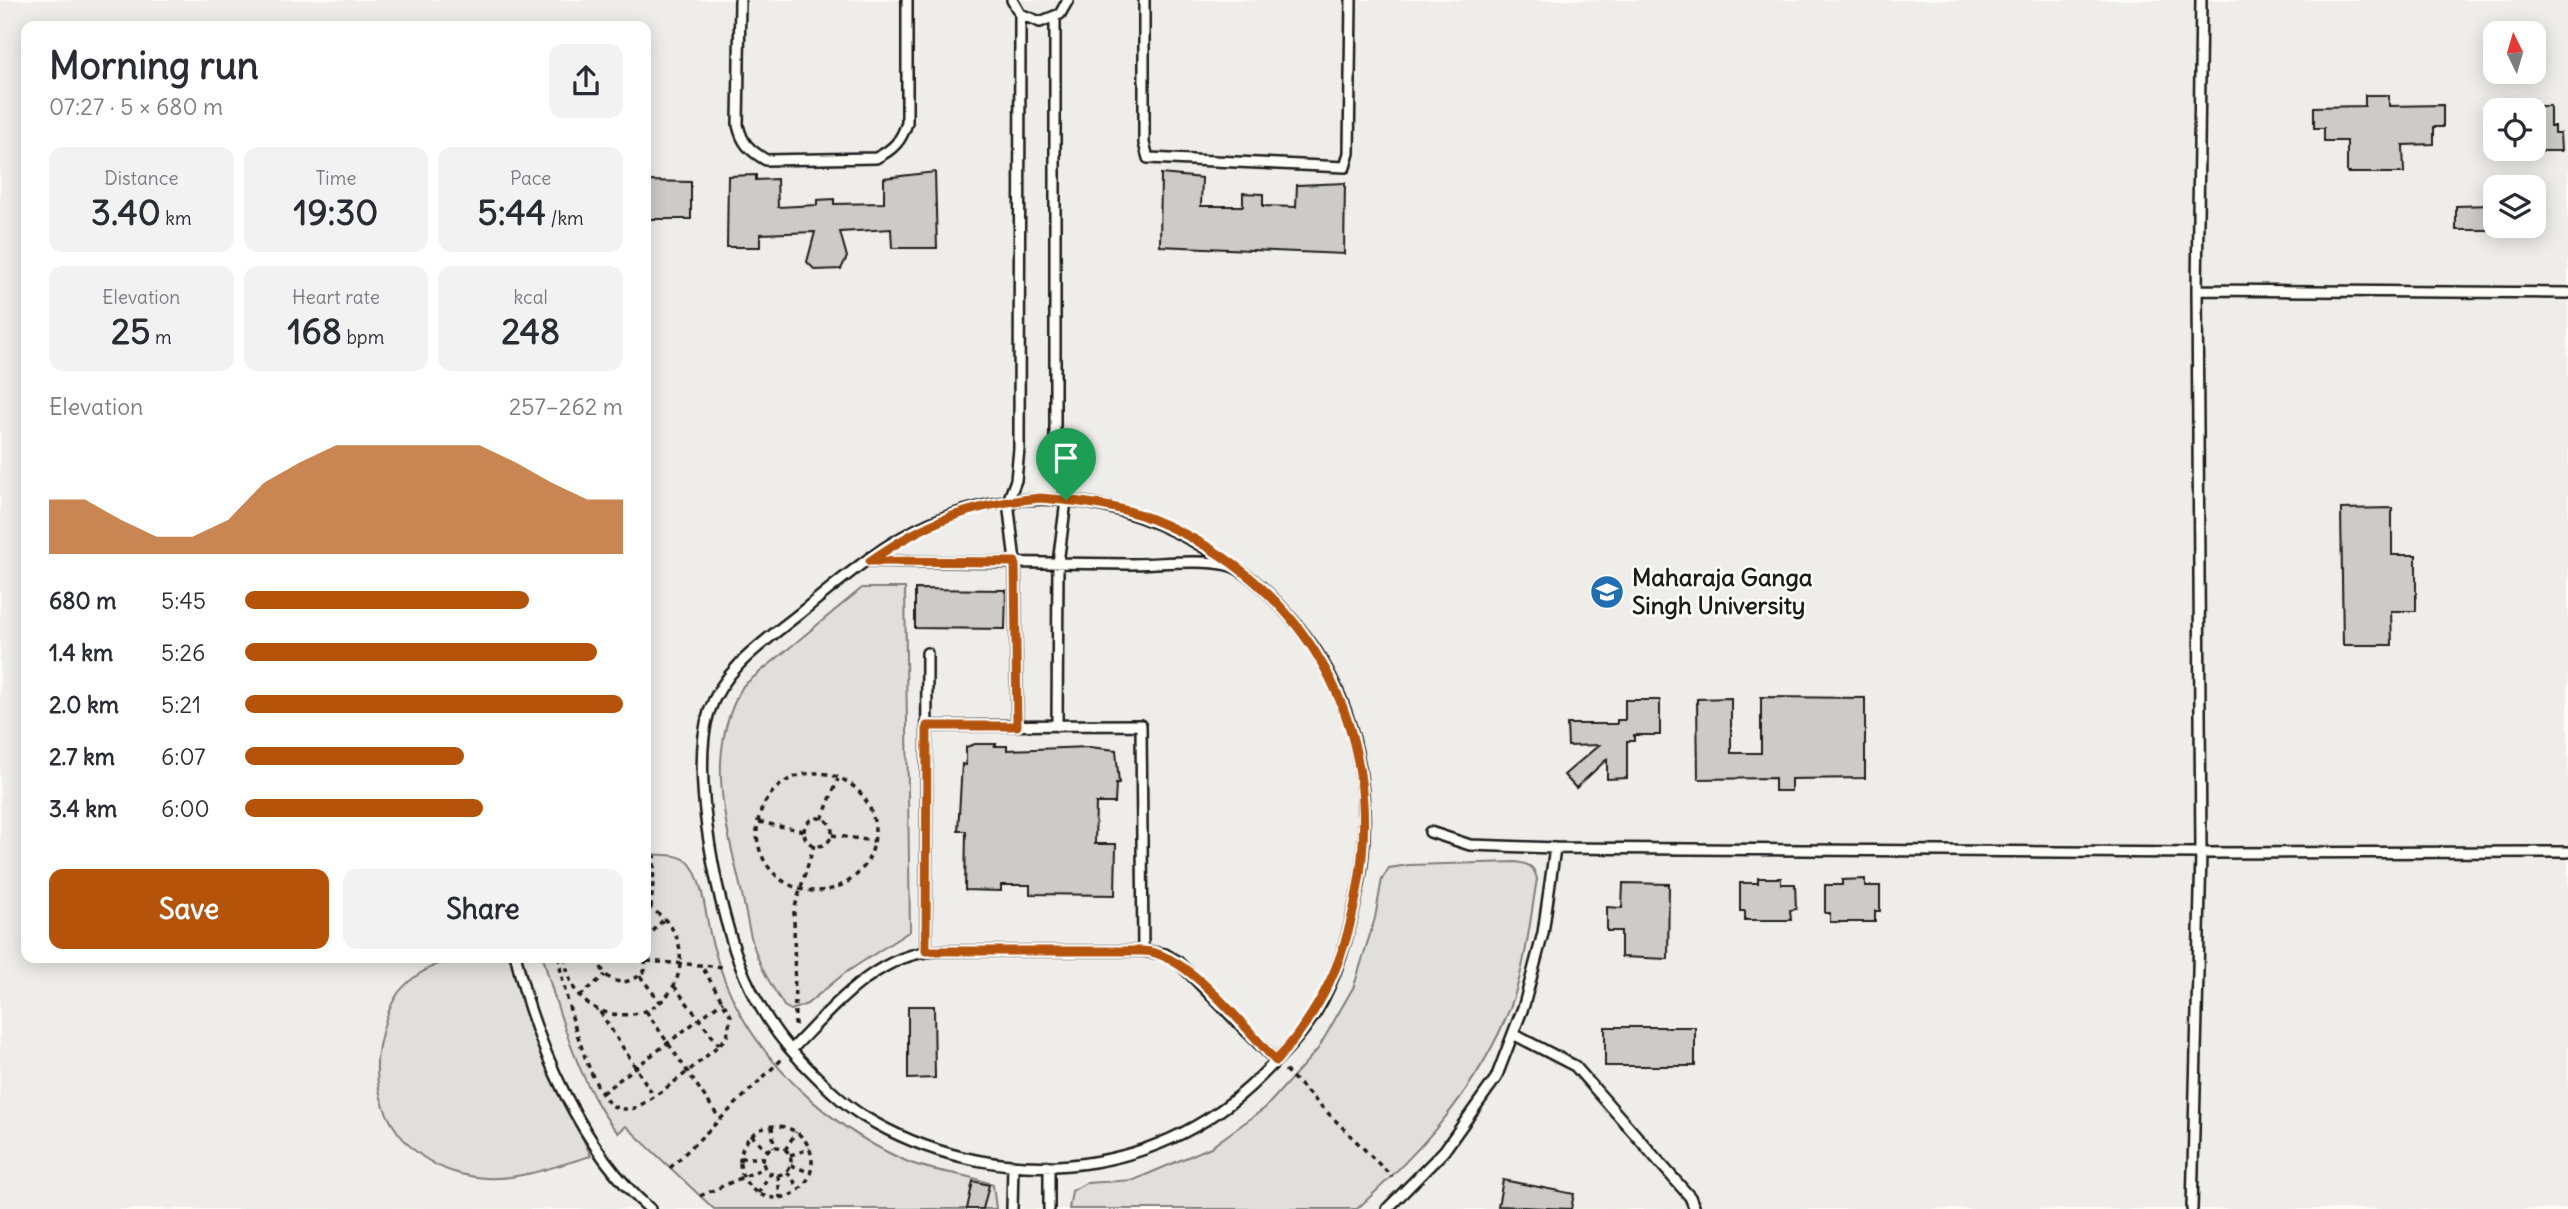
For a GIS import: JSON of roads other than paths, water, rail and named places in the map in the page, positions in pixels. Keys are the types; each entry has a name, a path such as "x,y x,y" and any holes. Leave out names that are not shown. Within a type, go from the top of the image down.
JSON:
{"lane":[{"path":"740,0 738,125 741,140 752,152 766,160 876,158 891,150 902,139 907,123 907,0"},
{"path":"1012,0 1020,14 1019,449 1016,480 1008,501 1015,562 1017,726"},
{"path":"1020,14 1040,22 1055,18 1065,9 1068,0"},
{"path":"1144,0 1144,143 1147,158 1345,167 1349,153 1351,0"},
{"path":"2192,1209 2201,853 2197,290 2200,0"},
{"path":"1055,18 1055,439 1066,500 1058,563 1057,726"},
{"path":"2197,290 2568,293"},
{"path":"1066,500 1091,503 1153,519 1199,542 1232,565 1288,613 1311,640 1329,671 1357,755 1366,806 1361,873 1337,966 1316,1012 1276,1061 1241,1097 1208,1121 1171,1141 1128,1155 1049,1166 1013,1165 951,1154 905,1138 860,1114 828,1089 763,1011 741,968 710,845 703,779 704,738 709,712 724,680 742,660 831,588 927,524 1008,501 1066,500"},
{"path":"870,561 1232,565"},
{"path":"926,951 927,653"},
{"path":"927,726 1141,725 1143,951"},
{"path":"1430,832 1470,845 1555,848 2201,853 2568,852"},
{"path":"1387,1209 1444,1151 1496,1078 1513,1034 1543,933 1555,848"},
{"path":"793,1048 873,974 905,955 926,951 1143,951 1165,954 1178,962 1276,1061"},
{"path":"517,963 525,998 546,1053 588,1134 635,1196 650,1209"},
{"path":"1513,1034 1552,1053 1584,1075 1690,1197 1695,1209"},
{"path":"1012,1209 1013,1165"},
{"path":"1049,1166 1049,1209"}],"place":[{"name":"Maharaja Ganga Singh University","path":"1607,592"}]}
